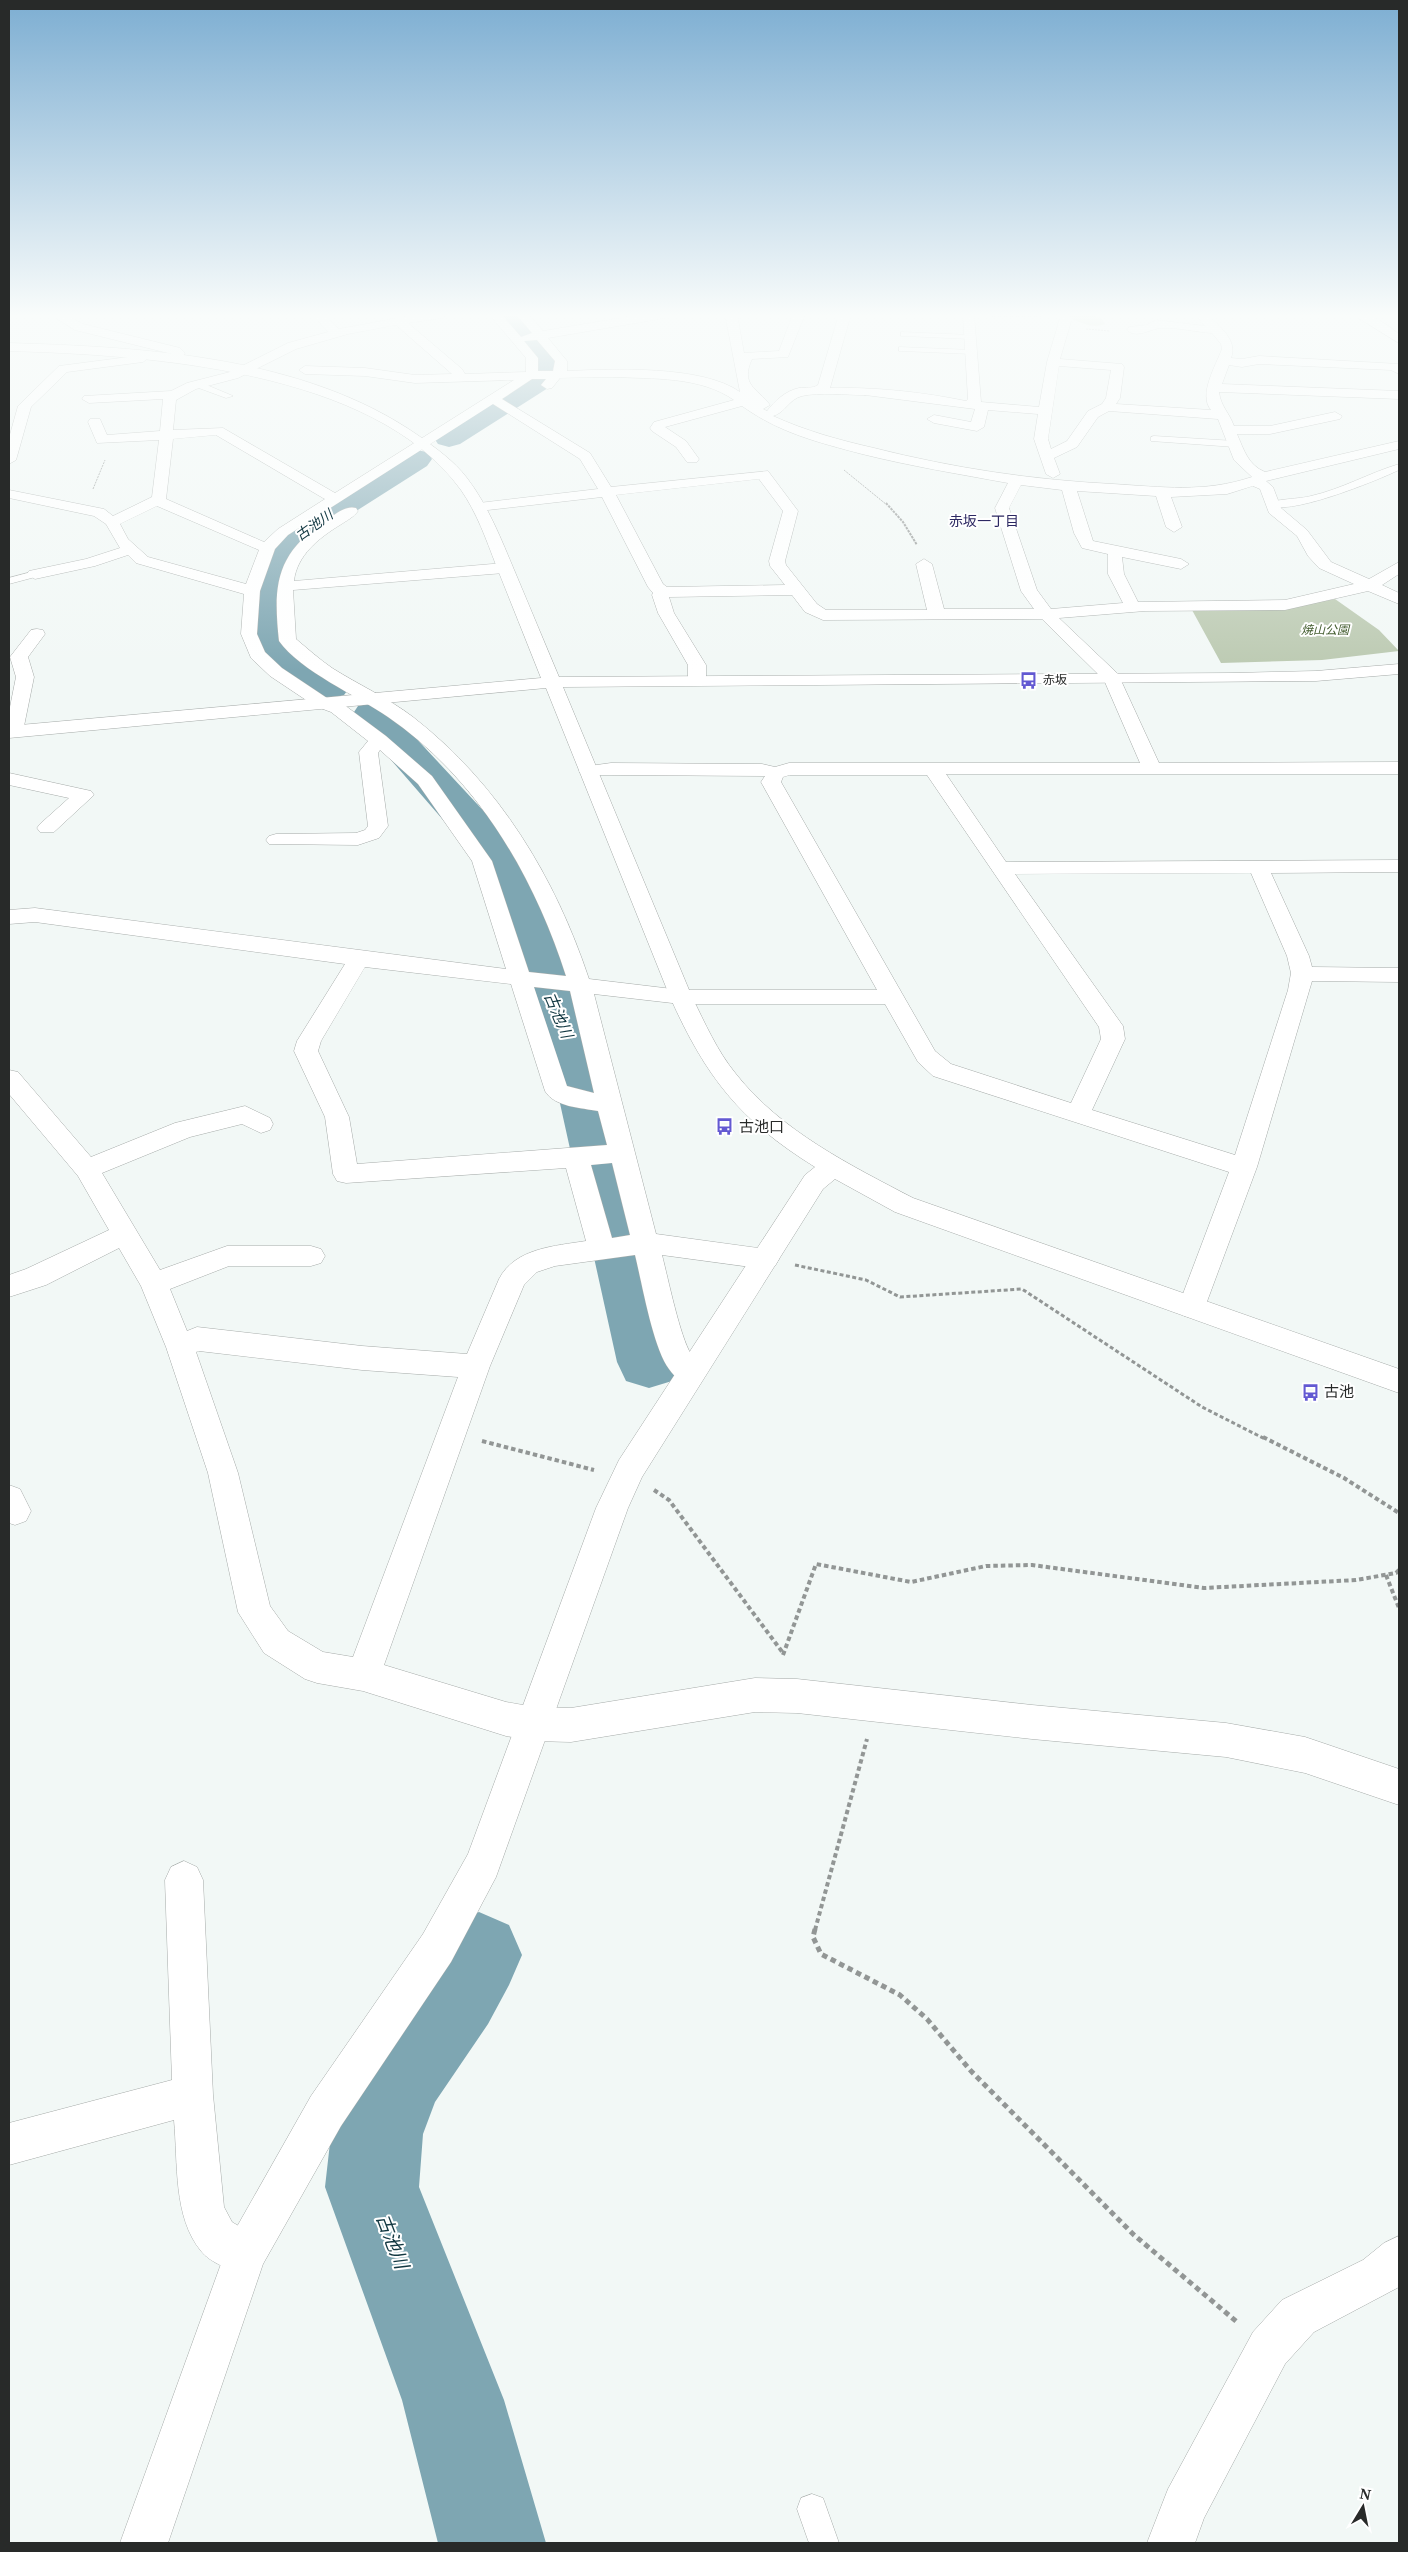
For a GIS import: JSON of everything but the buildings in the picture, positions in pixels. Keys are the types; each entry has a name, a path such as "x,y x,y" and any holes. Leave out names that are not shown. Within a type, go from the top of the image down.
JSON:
{"street":[{"path":"9,460 12,433"},
{"path":"99,433 102,440 191,433"},
{"path":"222,433 328,495 340,505"},
{"path":"404,433 431,450 466,485 479,506 680,998 705,1047 735,1089 779,1130 832,1167 904,1205 995,1239 1399,1381"},
{"path":"458,433 340,505 283,532 268,547 252,590 249,634 257,654 276,672 321,702 337,708 379,740 424,780 482,861 528,980 557,1091 573,1098 605,1103"},
{"path":"549,433 585,456 607,492 656,587 663,592 797,590"},
{"path":"665,433 681,444 692,459"},
{"path":"802,433 893,458 1017,480 1162,492 1207,492 1233,488 1260,479 1399,445"},
{"path":"1042,433 1041,438 1054,479 1060,485 1080,520 1083,540 1087,545 1181,564"},
{"path":"1048,456 1072,444 1082,433"},
{"path":"1231,433 1241,460 1266,487 1274,510 1310,542 1314,553 1325,565 1399,599"},
{"path":"159,499 167,435"},
{"path":"422,466 431,450 454,445"},
{"path":"479,506 763,474 791,511 777,561 811,608 823,615 1046,614 1134,607 1285,605 1368,586 1381,580 1399,567"},
{"path":"1017,480 1002,508 1029,591 1046,614 1112,678 1152,768"},
{"path":"1162,492 1174,527"},
{"path":"9,494 100,512 112,522 129,550 142,560 252,590"},
{"path":"112,522 159,499"},
{"path":"159,499 161,502 260,546 268,547"},
{"path":"366,501 340,505 294,555 287,573 286,586 285,618 288,641 329,674 372,697 414,728 455,765 500,816 542,886 574,985 618,1153 624,1246"},
{"path":"34,574 89,563 129,550"},
{"path":"1116,552 1113,558 1116,576 1134,607"},
{"path":"924,564 937,615"},
{"path":"286,586 504,568"},
{"path":"663,592 660,596 666,613 697,665 697,680"},
{"path":"37,634 19,657 25,677 11,732 372,697 552,682 1316,676 1399,669"},
{"path":"276,840 358,839 372,834 378,826 368,752 379,740"},
{"path":"589,772 611,769 762,770 776,773 789,770 1399,768"},
{"path":"935,770 938,780 1110,1026 1113,1039 1078,1113"},
{"path":"776,773 771,782 926,1056 942,1070 1244,1167"},
{"path":"9,779 84,795 47,828"},
{"path":"1192,1307 1244,1167 1299,990 1302,973 1298,956 1258,866"},
{"path":"999,868 1399,866"},
{"path":"9,917 35,915 528,980 680,998 874,998 891,996"},
{"path":"359,958 309,1041 306,1051 338,1117 346,1174 578,1158 618,1153"},
{"path":"1302,973 1318,975 1399,975"},
{"path":"9,1078 87,1169 154,1284 180,1347 223,1473 256,1612 276,1642 317,1667 362,1675 506,1719 534,1724 571,1725 755,1695 772,1695 1226,1740 1305,1755 1399,1787"},
{"path":"87,1169 184,1128 245,1115 261,1124"},
{"path":"578,1158 670,1337 680,1361 690,1372"},
{"path":"144,2543 245,2254 326,2111 437,1948 483,1864 612,1508 626,1478 690,1372 814,1182 832,1167"},
{"path":"9,1286 36,1277 126,1233"},
{"path":"362,1675 476,1366 513,1278 527,1265 555,1256 624,1246 765,1259"},
{"path":"154,1284 227,1256 311,1256"},
{"path":"180,1347 197,1339 362,1358 476,1366"},
{"path":"184,1880 193,2095 203,2211 217,2237 245,2254"},
{"path":"9,2144 193,2095"},
{"path":"1171,2543 1185,2506 1268,2348 1298,2316 1379,2276 1399,2258"}],"lane":[{"path":"1154,439 1235,444"},
{"path":"1271,504 1283,504 1329,495 1399,467"},
{"path":"9,580 34,574"},
{"path":"812,2509 824,2543"}],"path":[{"path":"86,508 105,460 106,451 102,440"},
{"path":"842,468 889,505 902,520 914,538 924,564"},
{"path":"765,1259 866,1280 900,1297 1022,1289 1202,1407 1344,1478 1399,1513"},
{"path":"452,1434 626,1478 650,1486 668,1500 779,1645 783,1654"},
{"path":"772,1695 783,1654 816,1564 911,1582 986,1566 1032,1565 1204,1588 1356,1580 1386,1575 1399,1570"},
{"path":"1386,1575 1399,1608"},
{"path":"872,1705 872,1721 813,1937 821,1954 900,1995 927,2019 971,2071 1134,2235 1268,2348"}],"green space":[{"name":"焼山公園","path":"1335,599 1379,630 1399,651 1322,660 1221,663 1192,610 1290,607"}],"waterway":[{"name":"古池川","path":"449,438 457,433"},
{"name":"古池川","path":"330,687 290,664 264,625 266,584 280,553 297,534 416,459"},
{"name":"古池川","path":"372,715 476,830 510,886 528,927 546,984 574,1049 649,1362"},
{"name":"古池川","path":"479,1955 457,1993 400,2075 377,2134 372,2187 453,2400 492,2543"}],"place":[{"name":"赤坂","path":"1029,680"},
{"name":"古池口","path":"725,1127"},
{"name":"古池","path":"1310,1392"}],"district":[{"name":"赤坂一丁目","path":"984,521"}]}
